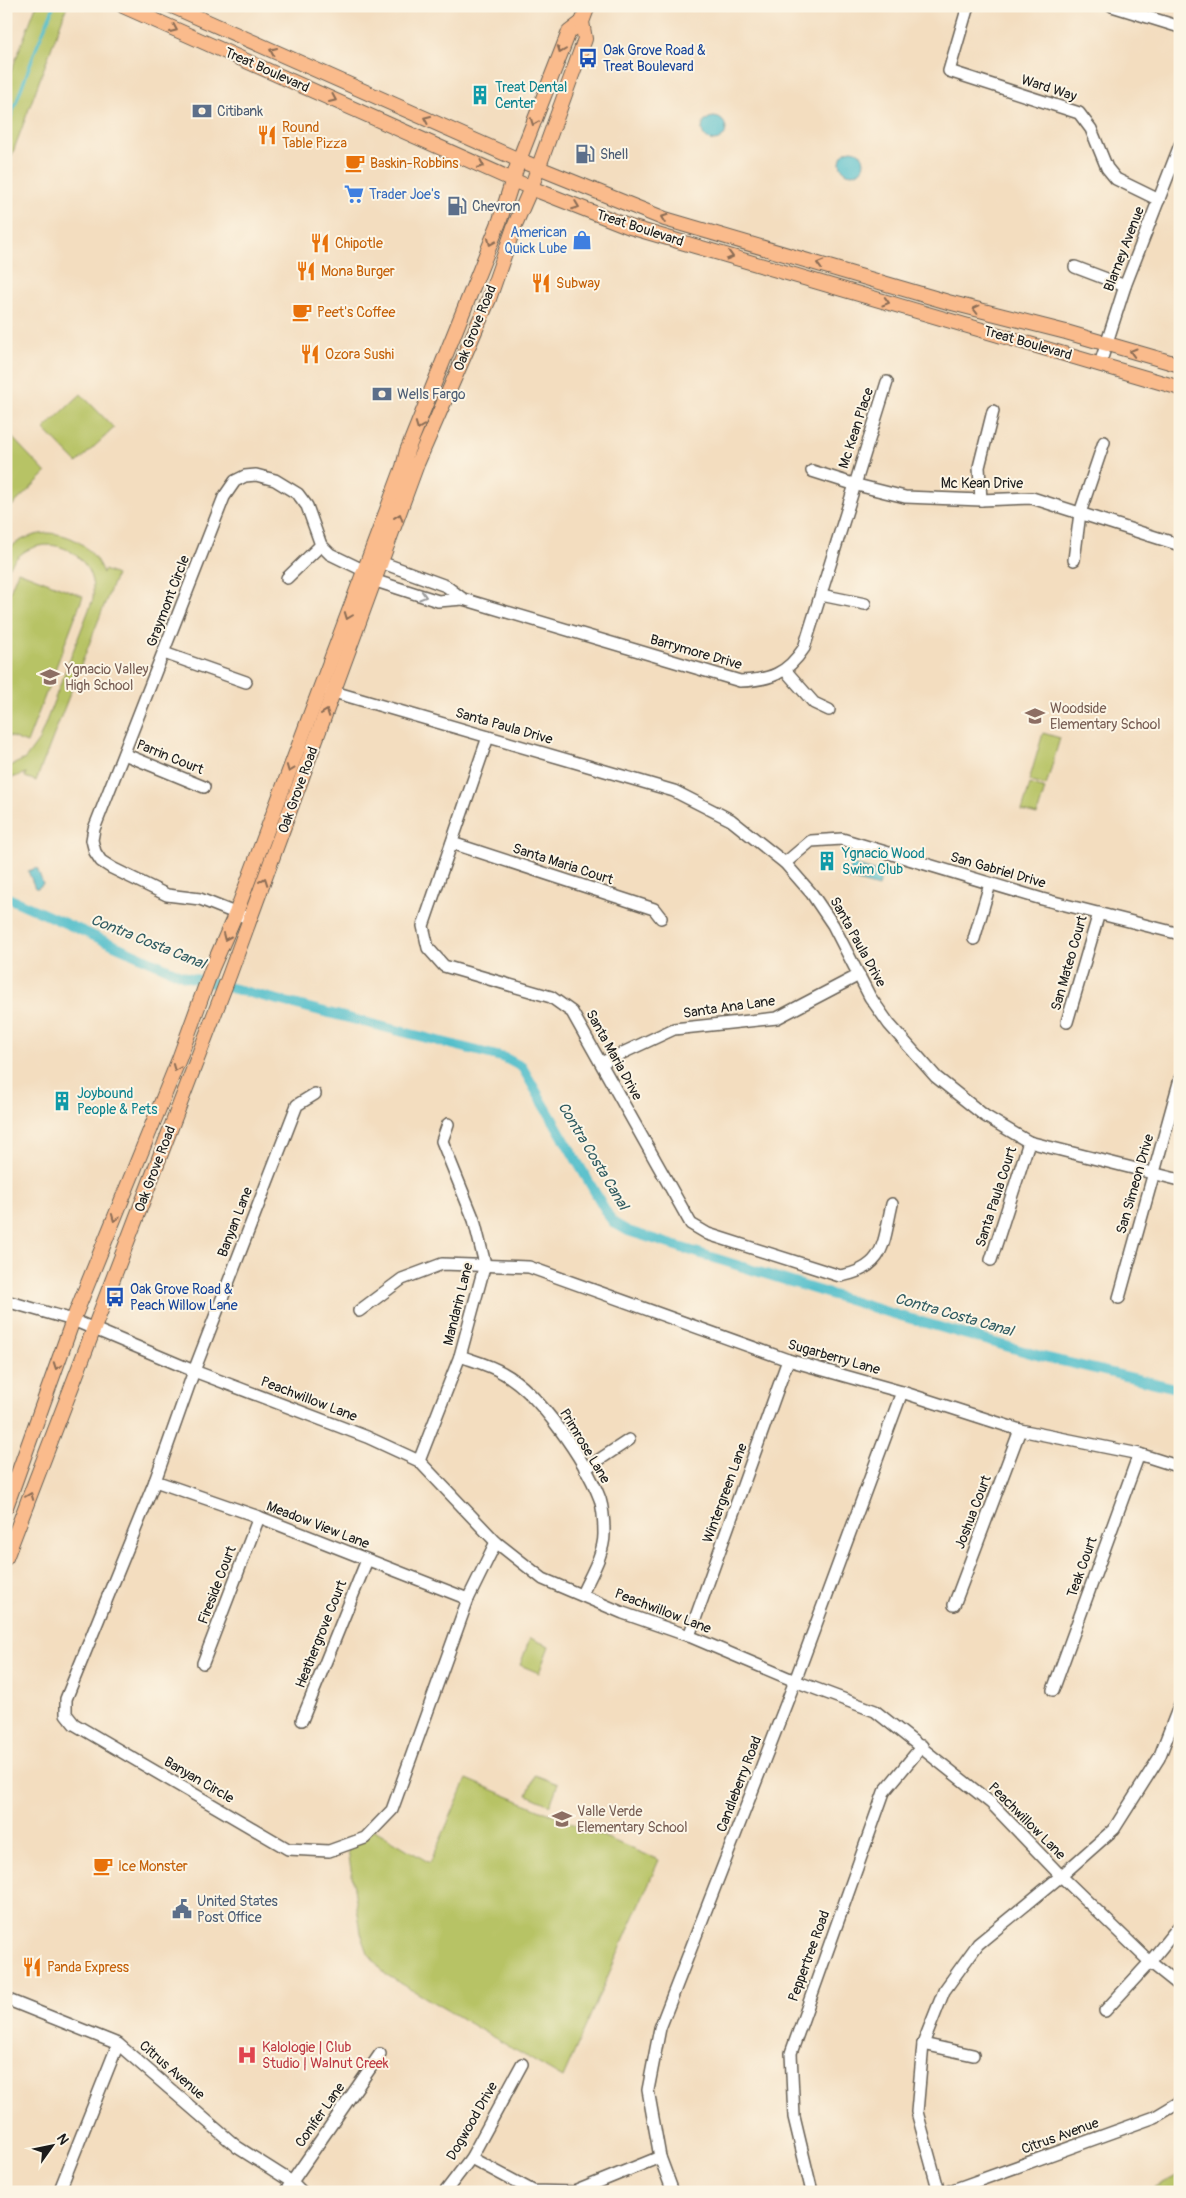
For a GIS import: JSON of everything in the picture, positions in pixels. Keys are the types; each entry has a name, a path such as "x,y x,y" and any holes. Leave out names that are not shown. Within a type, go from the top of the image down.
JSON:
{"main road":[{"name":"Treat Boulevard","path":"123,6 531,188 630,227 1180,388"},
{"name":"Treat Boulevard","path":"172,6 520,160 665,218 938,299 1180,365"},
{"name":"Oak Grove Road","path":"6,1507 74,1320 199,1006 210,973 327,690 376,581 417,464 489,299 585,39 582,22 588,6"},
{"name":"Oak Grove Road","path":"6,1558 250,919 365,571 404,467 407,451 500,220 520,160 568,32 582,22"},
{"path":"195,1062 190,1049 203,1012 202,1007 199,1006"}],"street":[{"name":"Ward Way","path":"968,6 949,71 1079,113 1092,128 1107,168 1116,179 1159,200"},
{"path":"1112,6 1180,27"},
{"name":"Blarney Avenue","path":"1100,364 1125,286 1180,146"},
{"path":"1075,266 1125,286"},
{"name":"Mc Kean Place","path":"854,484 887,382"},
{"path":"981,500 979,467 993,411"},
{"path":"1074,560 1080,512 1104,442"},
{"name":"Mc Kean Drive","path":"812,471 906,497 981,500 1032,498 1180,545"},
{"name":"Graymont Circle","path":"250,919 200,899 167,895 101,861 95,852 92,840 94,829 224,497 235,480 245,476 256,475 275,480 298,494 307,506 321,545"},
{"name":"Barrymore Drive","path":"383,563 446,586 463,599 740,681 763,680 785,670 795,661 804,648 854,484"},
{"path":"287,578 321,545 330,554 365,571 383,563"},
{"name":"Barrymore Drive","path":"365,571 376,581 438,601 463,599"},
{"path":"821,594 866,604"},
{"path":"164,653 246,682"},
{"path":"785,670 814,703 829,710"},
{"name":"Santa Paula Drive","path":"327,690 674,791 731,820 785,863 822,907 859,976 889,1024 936,1077 985,1116 1029,1142 1155,1172 1180,1180"},
{"name":"Santa Maria Drive","path":"488,737 424,926 428,948 444,966 551,997 572,1012 691,1224 708,1234 840,1276 857,1273 874,1263 881,1250 892,1204"},
{"name":"Parrin Court","path":"124,754 204,787"},
{"name":"San Gabriel Drive","path":"785,863 812,841 842,839 990,884 1180,934"},
{"name":"Santa Maria Court","path":"452,843 654,909 661,918"},
{"path":"974,939 990,884"},
{"name":"San Mateo Court","path":"1067,1022 1099,913"},
{"name":"Santa Ana Lane","path":"601,1063 674,1029 777,1018 859,976"},
{"name":"San Simeon Drive","path":"1119,1298 1180,1078"},
{"name":"Banyan Lane","path":"194,1371 297,1105 315,1094"},
{"name":"Mandarin Lane","path":"419,1461 460,1356 485,1264 474,1220 442,1141 448,1124"},
{"name":"Santa Paula Court","path":"991,1260 1029,1142"},
{"name":"Sugarberry Lane","path":"359,1311 402,1279 442,1264 529,1267 788,1360 902,1392 1020,1430 1139,1454 1180,1467"},
{"name":"Peachwillow Lane","path":"6,1301 74,1320 194,1371 367,1436 419,1461 496,1542 543,1579 623,1613 689,1636 795,1681 875,1711 922,1746 991,1803 1061,1876 1150,1962 1180,1986"},
{"name":"Primrose Lane","path":"460,1356 504,1373 526,1390 546,1410 585,1469 600,1500 604,1534 602,1549 582,1594"},
{"name":"Wintergreen Lane","path":"689,1636 788,1360"},
{"name":"Banyan Circle","path":"194,1371 155,1480 66,1699 66,1714 74,1724 288,1849 329,1850 365,1838 392,1810 468,1599 496,1542"},
{"name":"Candleberry Road","path":"674,2192 660,2157 648,2090 660,2028 795,1681 902,1392"},
{"name":"Joshua Court","path":"954,1605 1020,1430"},
{"path":"585,1469 629,1440"},
{"name":"Teak Court","path":"1053,1690 1139,1454"},
{"name":"Meadow View Lane","path":"155,1480 468,1599"},
{"name":"Fireside Court","path":"203,1663 259,1518"},
{"name":"Heathergrove Court","path":"302,1720 367,1560"},
{"path":"939,2192 917,2112 923,2044 944,1991 978,1944 1061,1876 1114,1829 1160,1758 1180,1704"},
{"name":"Peppertree Road","path":"812,2192 794,2117 790,2053 884,1792 922,1746"},
{"path":"1104,2011 1150,1962 1180,1925"},
{"name":"Citrus Avenue","path":"6,1998 118,2044 238,2147 289,2187 302,2192"},
{"path":"58,2192 118,2044"},
{"path":"923,2044 973,2055"},
{"name":"Conifer Lane","path":"289,2187 380,2054"},
{"name":"Dogwood Drive","path":"445,2192 471,2158 522,2064"},
{"name":"Citrus Avenue","path":"947,2192 1155,2117 1180,2102"},
{"path":"471,2158 533,2191 574,2192 660,2157"}],"green space":[{"path":"36,6 67,6 6,171 6,85"},
{"path":"81,394 114,428 77,463 44,429"},
{"path":"6,431 46,473 9,509 6,507"},
{"path":"49,533 67,537 82,544 94,556 103,573 104,570 116,575 36,781 25,777 26,773 6,780 6,768 25,759 39,740 93,599 92,580 85,565 74,554 60,547 45,545 30,549 17,558 6,573 6,551 26,538"},
{"path":"18,571 83,596 27,743 6,735 6,601"},
{"path":"1043,733 1060,738 1046,786 1029,781"},
{"path":"1030,784 1045,789 1037,815 1022,811"},
{"path":"530,1638 549,1646 539,1673 520,1665"},
{"path":"535,1775 558,1784 550,1805 527,1795"},
{"path":"467,1779 659,1860 563,2078 385,1974 368,1953 361,1933 347,1844 373,1829 430,1863"},
{"path":"1180,2175 1180,2192 1148,2192"}],"water":[{"path":"714,117 719,118 725,124 725,134 719,140 714,141 709,140 703,134 702,129 703,124 709,118"},
{"path":"852,150 857,151 863,157 863,167 857,173 852,174 847,173 841,167 840,162 841,157 847,151"},
{"path":"851,864 882,873 878,887 847,878"},
{"path":"37,868 43,884 35,888 28,871"}],"waterway":[{"path":"6,130 54,6"},
{"name":"Contra Costa Canal","path":"6,897 184,976 505,1058 522,1067 610,1218 614,1223 628,1231 887,1312 1044,1357 1180,1389"}],"place":[{"name":"Oak Grove Road & Treat Boulevard","path":"588,58"},
{"name":"Treat Dental Center","path":"480,95"},
{"name":"Citibank","path":"202,111"},
{"name":"Round Table Pizza","path":"267,135"},
{"name":"Shell","path":"585,154"},
{"name":"Baskin-Robbins","path":"355,163"},
{"name":"Trader Joe's","path":"354,194"},
{"name":"Chevron","path":"457,206"},
{"name":"American Quick Lube","path":"582,240"},
{"name":"Chipotle","path":"320,243"},
{"name":"Mona Burger","path":"306,271"},
{"name":"Subway","path":"541,283"},
{"name":"Peet's Coffee","path":"302,312"},
{"name":"Ozora Sushi","path":"310,354"},
{"name":"Wells Fargo","path":"382,394"},
{"name":"Ygnacio Valley High School","path":"50,677"},
{"name":"Woodside Elementary School","path":"1035,716"},
{"name":"Ygnacio Wood Swim Club","path":"827,861"},
{"name":"Joybound People & Pets","path":"62,1101"},
{"name":"Oak Grove Road & Peach Willow Lane","path":"115,1297"},
{"name":"Valle Verde Elementary School","path":"562,1819"},
{"name":"Ice Monster","path":"103,1866"},
{"name":"United States Post Office","path":"182,1909"},
{"name":"Panda Express","path":"32,1967"},
{"name":"Kalologie | Club Studio | Walnut Creek","path":"247,2055"}]}
